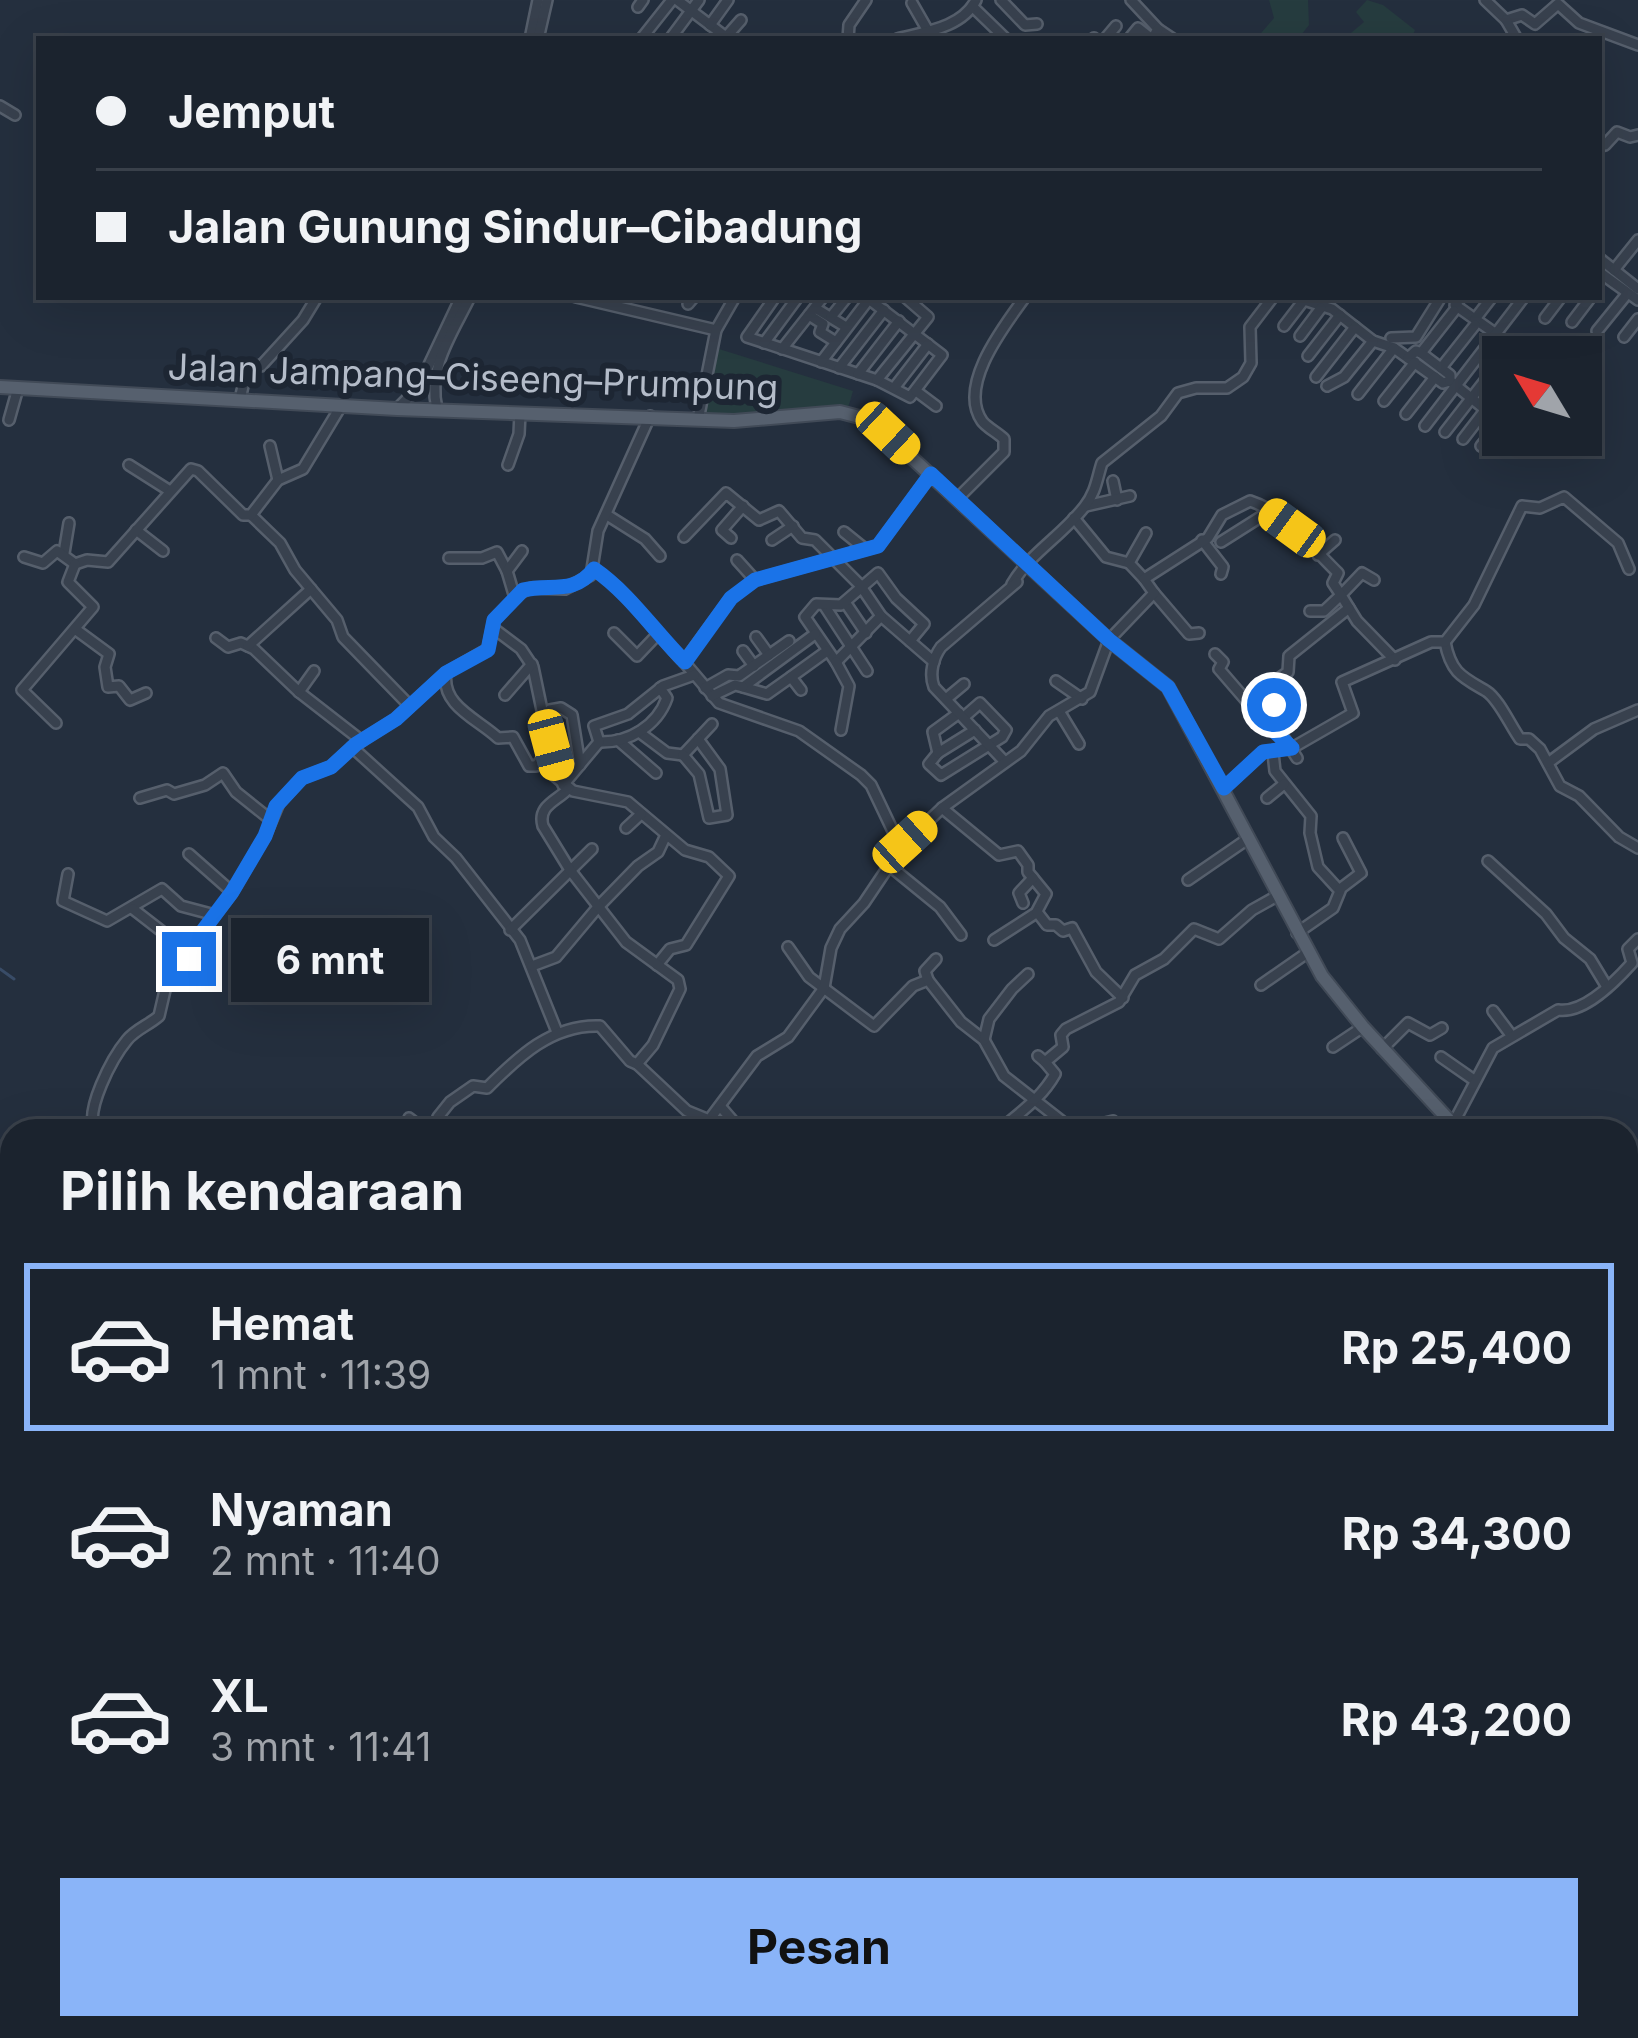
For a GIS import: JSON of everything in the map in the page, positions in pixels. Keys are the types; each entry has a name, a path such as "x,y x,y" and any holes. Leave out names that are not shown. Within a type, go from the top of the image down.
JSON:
{"main road":[{"name":"Jalan Jampang–Ciseeng–Prumpung","path":"0,387 698,420 850,413 879,425 1109,640 1168,687 1307,953 1363,1027 1448,1119"}],"street":[{"path":"535,36 543,0"},
{"path":"644,36 675,0 726,36"},
{"path":"677,36 699,0"},
{"path":"710,25 728,0"},
{"path":"848,36 849,25 866,0"},
{"path":"1001,0 1025,25 1037,24"},
{"path":"1131,0 1168,36"},
{"path":"1485,0 1506,20 1512,35"},
{"path":"1506,20 1522,15 1535,24 1559,1 1596,35"},
{"path":"909,36 952,23 973,6 999,36"},
{"path":"928,31 915,7 934,7"},
{"path":"729,36 741,20"},
{"path":"1108,36 1116,26"},
{"path":"1153,36 1158,29"},
{"path":"1602,36 1638,45"},
{"path":"0,106 14,116"},
{"path":"1602,143 1606,145 1619,131 1630,137 1638,135"},
{"path":"1634,286 1604,277 1638,241"},
{"path":"1634,286 1638,300"},
{"path":"1597,331 1634,286"},
{"path":"240,399 248,364 261,367 272,358 315,300"},
{"path":"436,409 432,392 436,357 460,300"},
{"path":"397,409 418,388 468,300"},
{"path":"588,300 715,336"},
{"path":"698,420 715,336 733,300"},
{"path":"774,300 747,334 877,380 908,397 942,355 871,300"},
{"path":"764,343 794,300"},
{"path":"797,300 823,324 802,355"},
{"path":"782,349 822,300"},
{"path":"831,317 845,300"},
{"path":"820,362 866,300"},
{"path":"877,380 928,314 909,300"},
{"path":"958,498 1002,456 1004,439 982,421 975,399 976,376 1023,300"},
{"path":"1004,763 933,685 934,662 941,647 1012,584 1049,538 1086,506 1099,484 1100,466 1161,416 1178,393 1227,388 1243,377 1251,363 1250,327 1271,300"},
{"path":"1283,326 1304,300 1340,315 1372,340 1392,343 1416,338 1439,300"},
{"path":"1320,300 1334,304 1482,407"},
{"path":"1458,300 1455,304 1496,334"},
{"path":"1406,414 1490,300"},
{"path":"1545,318 1559,300"},
{"path":"1572,322 1590,300"},
{"path":"1425,426 1453,384 1526,301"},
{"path":"1300,336 1322,308"},
{"path":"839,368 884,310"},
{"path":"1384,401 1454,310"},
{"path":"812,312 846,327"},
{"path":"1308,356 1340,315"},
{"path":"1624,337 1638,319"},
{"path":"858,374 899,321"},
{"path":"1316,377 1355,327"},
{"path":"820,332 836,342"},
{"path":"1327,386 1344,377 1372,340"},
{"path":"1358,394 1392,343"},
{"path":"894,388 928,344"},
{"path":"1445,432 1482,385"},
{"path":"9,420 17,388"},
{"path":"916,391 936,406"},
{"path":"250,515 278,480 303,469 341,406"},
{"path":"508,465 519,434 520,413"},
{"path":"1463,440 1482,415"},
{"path":"90,1119 122,1048 132,1034 159,1016 164,989 232,892 276,806 302,778 331,767 396,719 446,673 488,650 494,620 527,588 565,589 587,578 594,569 596,542 650,416"},
{"path":"270,446 278,480"},
{"path":"129,465 170,491"},
{"path":"75,563 108,562 187,471 194,469 280,543 337,620 343,637 409,705"},
{"path":"685,662 731,598 755,580 878,546 931,474"},
{"path":"1113,481 1117,500"},
{"path":"684,537 725,493 759,520"},
{"path":"1086,506 1130,496"},
{"path":"1445,642 1474,605 1519,509 1526,505 1540,508 1561,496 1618,542 1629,569"},
{"path":"1144,579 1209,537 1217,518 1247,502 1270,511 1292,528 1338,573 1333,583 1349,608 1395,660"},
{"path":"730,538 722,530 743,506"},
{"path":"749,532 759,520 779,511 804,539 815,540 860,585 881,616 934,662"},
{"path":"1221,542 1270,511"},
{"path":"607,514 646,539 660,556"},
{"path":"1073,518 1106,557 1129,563 1189,634 1199,633"},
{"path":"64,554 69,523"},
{"path":"772,540 793,526"},
{"path":"136,530 163,550"},
{"path":"844,532 865,549"},
{"path":"1129,563 1146,533"},
{"path":"1202,540 1223,567 1221,574"},
{"path":"1318,555 1335,540"},
{"path":"24,557 43,562 57,551 75,563"},
{"path":"507,571 521,551"},
{"path":"448,557 482,559 497,552 514,598"},
{"path":"1499,555 1511,566"},
{"path":"737,560 755,580"},
{"path":"764,562 773,572"},
{"path":"56,723 22,690 93,607 68,581 75,563"},
{"path":"594,569 627,595 718,703 799,731 861,775 871,785 901,848"},
{"path":"841,730 849,686 805,617 814,604 838,606 878,573 924,624 910,640"},
{"path":"1310,611 1324,610 1362,573 1374,580"},
{"path":"216,638 228,647 248,646 311,589"},
{"path":"710,1119 757,1056 788,1037 824,988 831,948 844,922 864,903 901,848 943,808 1025,746 1043,721 1093,688 1109,640 1154,593"},
{"path":"845,602 866,633"},
{"path":"824,605 867,671"},
{"path":"1259,717 1276,703 1271,684 1288,672 1289,656 1349,608"},
{"path":"836,662 881,616"},
{"path":"74,628 109,654 105,667 108,687 119,686 130,700 146,693"},
{"path":"493,628 532,664 553,773 566,784 625,800 691,855 709,857 730,876 686,945 670,949 657,965"},
{"path":"614,633 637,656 657,634"},
{"path":"709,692 728,675 738,677 769,655 815,634"},
{"path":"756,637 769,655"},
{"path":"1224,788 1261,753 1295,753 1353,713 1342,682 1432,642 1445,642"},
{"path":"1445,642 1453,668 1472,686 1490,694 1520,740 1533,743 1567,792 1579,796 1619,837 1638,848"},
{"path":"791,645 818,680"},
{"path":"743,687 791,645"},
{"path":"248,646 357,744 418,807 434,837 456,858 514,934 532,965 556,1032"},
{"path":"743,650 754,666"},
{"path":"709,692 730,686 767,694 827,651"},
{"path":"1215,654 1222,662 1219,669 1295,753"},
{"path":"505,695 532,664"},
{"path":"299,692 314,670"},
{"path":"446,673 447,691 455,706 498,738 513,736 529,766 536,766 548,753"},
{"path":"599,742 594,726 628,714 660,688 694,675"},
{"path":"791,677 800,690"},
{"path":"1056,681 1082,699"},
{"path":"946,699 964,684"},
{"path":"637,1064 656,1040 680,988 677,980 626,943 570,870 541,819 599,742 639,732 658,717 666,704 660,688"},
{"path":"463,711 473,696"},
{"path":"938,753 933,733 980,704 1004,725 1004,734 941,775 928,762 975,730"},
{"path":"566,784 551,745 550,710 561,708 572,715 580,765"},
{"path":"1548,763 1594,729 1638,710"},
{"path":"1059,711 1078,744"},
{"path":"683,755 712,724"},
{"path":"531,736 545,727"},
{"path":"639,732 667,753 683,755 699,774 709,818 728,814 715,758 698,739"},
{"path":"617,740 656,772"},
{"path":"1273,753 1272,764 1311,817 1318,868 1340,889"},
{"path":"140,798 166,790 174,794 223,773 236,792 272,820"},
{"path":"1268,798 1284,784"},
{"path":"725,787 739,790"},
{"path":"943,808 1000,856 1016,850 1047,896 1037,912 994,940"},
{"path":"626,828 641,814"},
{"path":"532,965 556,957 598,907 654,856 666,835"},
{"path":"1187,880 1249,838"},
{"path":"1297,933 1333,908 1340,889 1361,873 1343,838"},
{"path":"514,934 592,850"},
{"path":"189,854 232,892"},
{"path":"1488,862 1590,958 1607,987"},
{"path":"891,867 940,907 961,935"},
{"path":"68,874 65,903 107,921 162,889 181,906 215,915"},
{"path":"1023,903 1019,893 1034,878"},
{"path":"1014,1119 1055,1076 1042,1059 1063,1046 1061,1036 1066,1029 1123,998 1135,976 1164,959 1194,929 1219,939 1276,896"},
{"path":"133,909 191,954"},
{"path":"1037,912 1047,926 1056,925 1063,931 1072,928 1096,972 1123,998"},
{"path":"514,934 530,927"},
{"path":"1459,1119 1490,1051 1558,1010 1579,1007 1607,987 1632,962 1628,949 1638,939"},
{"path":"788,946 803,971 874,1026 913,986 928,980"},
{"path":"1261,985 1307,953"},
{"path":"936,959 926,968 928,980 961,1022 984,1040 1004,1076 1059,1119"},
{"path":"984,1040 989,1019 1028,974"},
{"path":"1493,1011 1511,1035"},
{"path":"1382,1048 1408,1023 1430,1035 1442,1028"},
{"path":"439,1119 450,1102 473,1086 487,1088 516,1058 556,1032 600,1026 625,1056 690,1113 704,1119"},
{"path":"1333,1047 1363,1027"},
{"path":"1441,1057 1474,1080"},
{"path":"720,1106 731,1119"}],"green space":[{"path":"1269,0 1308,0 1309,25 1300,36 1259,36 1274,18"},
{"path":"1367,0 1383,5 1415,30 1412,36 1354,36 1351,33 1364,22 1356,12"},
{"path":"719,349 853,391 848,408 705,415"}],"waterway":[{"path":"0,969 14,979"}],"route":[{"path":"189,959 265,836 279,803 302,778 331,767 356,744 396,719 456,665 488,650 494,620 523,590 565,589 594,569 627,595 646,624 685,662 731,598 755,580 878,546 931,474 1109,640 1168,687 1224,788 1263,752 1292,748 1259,717 1274,705"}]}
